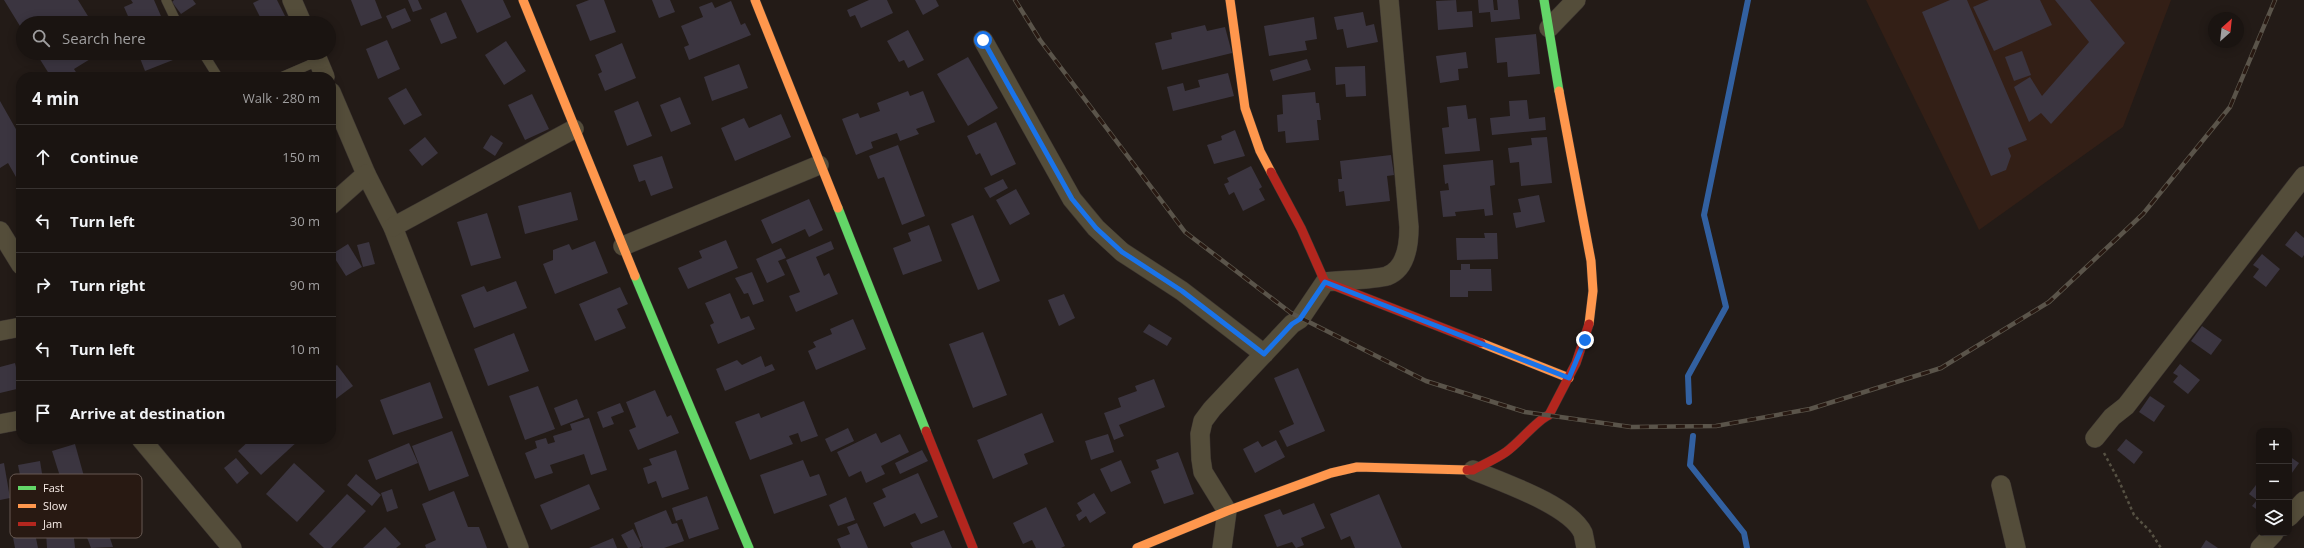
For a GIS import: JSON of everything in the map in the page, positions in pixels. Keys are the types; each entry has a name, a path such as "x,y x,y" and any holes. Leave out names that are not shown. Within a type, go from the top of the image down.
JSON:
{"street":[{"path":"292,0 299,16"},
{"path":"523,0 574,130 749,548"},
{"path":"755,0 819,165 973,548"},
{"path":"1230,0 1245,108 1260,151 1301,228 1325,282 1569,378"},
{"path":"1325,282 1388,276 1400,264 1409,247 1409,228 1389,0"},
{"path":"1473,470 1506,452 1526,436 1543,417 1549,415 1569,378 1585,340 1592,307 1593,267 1576,189 1544,0"},
{"path":"1549,28 1576,0"},
{"path":"983,40 1072,199 1096,228 1122,252 1182,291 1264,354"},
{"path":"336,104 366,174 393,227 519,548"},
{"path":"393,227 574,130"},
{"path":"623,246 819,165"},
{"path":"336,201 366,174"},
{"path":"2095,438 2112,417 2126,406 2304,176"},
{"path":"0,231 16,257"},
{"path":"1222,548 1227,511 1203,472 1200,434 1204,421 1212,409 1292,324 1300,319 1325,282"},
{"path":"0,331 16,328"},
{"path":"0,424 16,421"},
{"path":"145,444 232,548"},
{"path":"1137,548 1227,511 1312,479 1357,467 1473,470 1551,504 1570,517 1582,532 1586,548"},
{"path":"2001,485 2016,548"},
{"path":"2260,548 2271,536"}],"lane":[{"path":"166,0 174,16"},
{"path":"207,60 215,72"},
{"path":"296,72 319,64"}],"path":[{"path":"2095,438 2119,481 2134,515 2150,531 2161,548"}],"shaded area":[{"path":"1866,0 2171,0 2123,127 1979,230"}],"building":[{"path":"4,0 78,0 88,16 16,16 16,20"},
{"path":"131,0 154,0 161,16 128,16 124,7 133,3"},
{"path":"174,0 193,0 196,4 181,14 172,2"},
{"path":"259,0 277,0 285,16 260,16 253,3"},
{"path":"351,0 375,0 382,18 361,26"},
{"path":"408,0 418,0 422,9 413,12"},
{"path":"461,0 503,0 511,17 477,33"},
{"path":"589,0 604,0 616,32 590,41 576,5"},
{"path":"652,0 670,0 675,12 659,18"},
{"path":"869,0 887,0 893,13 861,28 855,15 850,17 847,10"},
{"path":"915,0 936,0 939,6 923,15"},
{"path":"1456,0 1457,12 1472,11 1473,27 1438,30 1436,1"},
{"path":"1478,0 1493,0 1494,10 1498,10 1497,0 1518,0 1520,19 1491,22 1490,12 1479,13"},
{"path":"1950,0 1967,0 2027,140 2008,148 2011,156 2006,170 1991,176 1922,12"},
{"path":"1989,0 2040,0 2052,25 1994,51 1973,7"},
{"path":"2055,0 2090,0 2125,43 2051,124 2041,113 2029,122 2014,87 2030,77 2042,96 2089,42"},
{"path":"731,1 741,25 745,23 751,35 689,60 684,47 689,45 681,26 703,17 699,7 712,2 715,8"},
{"path":"405,8 411,21 392,29 386,16"},
{"path":"446,12 457,38 441,44 430,19"},
{"path":"1363,12 1366,26 1374,24 1378,42 1347,48 1343,29 1337,30 1334,17"},
{"path":"1314,17 1317,39 1305,41 1307,50 1269,56 1264,26"},
{"path":"1205,25 1207,31 1225,27 1232,53 1162,70 1155,43 1172,39 1171,33"},
{"path":"908,30 924,60 908,68 904,60 899,62 887,41"},
{"path":"1536,34 1540,74 1508,77 1507,62 1497,63 1495,38"},
{"path":"387,40 400,69 378,79 366,49"},
{"path":"506,41 526,71 504,85 485,55"},
{"path":"622,43 636,78 605,91 598,74 602,72 595,55"},
{"path":"2022,51 2031,75 2014,81 2005,57"},
{"path":"1466,52 1468,68 1458,69 1459,80 1440,83 1436,56"},
{"path":"968,57 998,108 968,126 937,74"},
{"path":"1307,59 1311,70 1273,81 1270,70"},
{"path":"40,60 89,60 74,69 76,72 48,72"},
{"path":"141,60 173,60 145,71"},
{"path":"739,64 748,88 712,101 704,77"},
{"path":"1365,66 1366,96 1346,97 1345,84 1336,85 1335,67"},
{"path":"1228,73 1234,96 1173,111 1167,87 1183,83 1185,91 1200,87 1198,80"},
{"path":"406,88 422,115 404,125 388,98"},
{"path":"908,91 910,96 923,91 935,122 916,129 919,134 900,141 897,133 871,142 873,148 856,155 842,119 858,113 860,118 880,111 877,103"},
{"path":"1315,92 1316,103 1319,103 1321,120 1317,120 1319,140 1286,143 1285,131 1278,132 1277,115 1283,114 1282,95"},
{"path":"532,94 549,129 525,140 508,105"},
{"path":"680,97 691,124 671,132 660,105"},
{"path":"1527,100 1529,119 1545,117 1546,130 1492,135 1490,118 1510,116 1509,101"},
{"path":"0,101 16,129 16,177 8,163 0,168"},
{"path":"638,101 652,136 627,146 614,111"},
{"path":"1466,105 1468,119 1476,118 1480,151 1445,154 1442,128 1449,127 1447,107"},
{"path":"781,114 791,137 735,161 721,128 744,118 749,128"},
{"path":"996,122 1016,164 991,176 980,153 976,155 967,136"},
{"path":"1235,130 1245,156 1214,164 1207,145 1222,140 1221,136"},
{"path":"491,135 503,143 495,156 483,148"},
{"path":"425,137 438,153 422,166 409,150"},
{"path":"1547,137 1552,183 1521,186 1519,162 1510,163 1508,148 1532,145 1531,138"},
{"path":"898,145 925,216 902,225 884,177 878,179 869,156"},
{"path":"1391,155 1394,175 1387,176 1390,201 1346,206 1344,191 1339,192 1338,179 1342,179 1340,161"},
{"path":"662,156 673,188 651,196 645,180 639,182 633,165"},
{"path":"1493,160 1495,185 1490,186 1493,215 1485,216 1484,209 1455,212 1456,216 1443,217 1440,191 1449,190 1448,183 1445,184 1443,165"},
{"path":"1251,166 1262,187 1259,189 1265,200 1243,211 1234,192 1229,195 1224,184 1229,182 1227,178"},
{"path":"1003,179 1008,188 990,198 984,188"},
{"path":"1016,189 1030,214 1010,225 996,200"},
{"path":"571,192 578,220 525,234 518,206"},
{"path":"1539,195 1545,222 1516,228 1513,213 1521,212 1518,199"},
{"path":"809,199 823,230 809,237 805,229 772,244 761,220"},
{"path":"487,213 501,258 471,266 457,222"},
{"path":"973,215 1000,281 978,290 951,224"},
{"path":"929,225 942,261 903,275 893,248 911,241 908,233"},
{"path":"2296,231 2304,238 2304,255 2302,258 2285,245"},
{"path":"1484,233 1497,233 1498,259 1457,260 1456,238 1485,238"},
{"path":"726,240 738,268 688,289 678,268 702,258 699,251"},
{"path":"595,241 608,273 555,294 543,264 553,260 553,250 569,244 572,250"},
{"path":"831,241 834,249 816,257 824,276 829,273 838,294 796,312 789,296 800,292 786,260"},
{"path":"369,242 375,264 363,267 357,245"},
{"path":"348,244 362,267 346,276 336,260 336,252"},
{"path":"781,248 786,258 778,261 785,275 767,283 756,259"},
{"path":"2262,254 2280,269 2266,287 2253,277 2259,269 2253,265"},
{"path":"1461,264 1470,264 1470,269 1491,269 1492,291 1468,291 1468,297 1450,297 1450,270 1461,270"},
{"path":"752,272 764,301 753,305 748,293 744,294 735,278"},
{"path":"516,281 527,308 474,328 461,295 484,286 487,292"},
{"path":"620,287 628,304 617,309 626,328 595,341 579,304"},
{"path":"730,293 741,319 749,316 755,329 718,344 710,325 714,323 705,303"},
{"path":"1064,294 1075,318 1059,326 1048,300"},
{"path":"853,319 866,349 816,370 808,351 816,347 813,342 832,334 830,329"},
{"path":"1149,324 1172,338 1167,346 1143,332"},
{"path":"2202,326 2222,340 2211,355 2191,341"},
{"path":"983,332 1007,395 973,408 949,344"},
{"path":"514,333 529,371 488,386 474,349"},
{"path":"761,356 765,367 772,364 775,370 725,391 716,369 737,360 742,365"},
{"path":"15,363 16,389 0,393 0,367"},
{"path":"2180,364 2200,380 2188,394 2173,382 2178,376 2173,373"},
{"path":"336,366 353,386 336,399"},
{"path":"1298,368 1325,431 1287,447 1279,431 1294,424 1274,378"},
{"path":"1154,379 1165,407 1119,425 1124,436 1114,440 1104,413 1121,407 1118,398 1137,391 1135,386"},
{"path":"430,382 443,418 393,435 380,400"},
{"path":"538,386 555,429 525,440 509,396"},
{"path":"655,390 667,417 671,415 679,433 638,450 629,430 636,427 626,402"},
{"path":"2150,396 2165,406 2154,422 2139,412"},
{"path":"577,399 584,417 561,426 554,408"},
{"path":"804,401 818,436 801,442 798,433 789,436 793,444 750,460 735,422 759,413 761,418"},
{"path":"620,403 624,412 611,417 614,424 603,428 597,412"},
{"path":"1042,413 1054,442 1024,454 1028,464 993,479 977,440"},
{"path":"589,418 607,470 591,475 584,454 550,465 553,473 535,479 525,453 537,448 535,441 546,438 548,444 555,442 553,436 572,430 570,424"},
{"path":"848,428 854,441 831,452 825,439"},
{"path":"452,431 469,476 429,491 412,446"},
{"path":"876,433 881,443 900,434 909,452 881,466 885,474 866,483 861,471 849,477 837,452"},
{"path":"1108,434 1114,452 1091,460 1085,441"},
{"path":"2126,439 2143,452 2134,464 2117,450"},
{"path":"1276,440 1285,457 1255,473 1243,449 1258,441 1262,447"},
{"path":"409,443 418,463 376,480 368,460"},
{"path":"75,444 83,474 59,474 52,451"},
{"path":"246,444 295,444 261,475 238,451"},
{"path":"676,450 689,489 662,498 656,481 648,484 643,468 652,465 649,459"},
{"path":"922,450 928,461 900,474 895,463"},
{"path":"1178,452 1194,494 1164,504 1151,471 1159,468 1156,460"},
{"path":"236,458 249,473 237,484 224,468"},
{"path":"2292,458 2299,463 2292,473"},
{"path":"803,460 810,477 819,474 827,495 774,514 760,475"},
{"path":"1121,460 1131,483 1111,492 1100,469"},
{"path":"40,461 42,474 20,474 18,465"},
{"path":"4,463 10,498 0,500 0,464"},
{"path":"294,463 325,491 297,522 266,494"},
{"path":"918,473 938,517 921,524 915,513 884,527 873,503 886,497 882,489"},
{"path":"356,474 381,495 372,506 347,485"},
{"path":"589,484 600,509 551,530 540,505"},
{"path":"2256,485 2256,499 2249,494"},
{"path":"392,489 398,508 387,512 381,493"},
{"path":"454,491 468,527 479,527 487,548 426,548 425,545 436,540 422,504"},
{"path":"1094,493 1106,513 1090,523 1086,516 1079,521 1076,515 1082,511 1077,503"},
{"path":"347,494 366,511 331,548 324,548 309,534"},
{"path":"1379,494 1402,548 1355,548 1350,536 1341,540 1330,514"},
{"path":"707,496 719,529 689,539 682,519 676,521 672,508"},
{"path":"846,497 855,520 838,526 829,505"},
{"path":"2256,501 2256,509 2252,506"},
{"path":"1314,503 1325,528 1301,538 1304,545 1296,548 1292,542 1277,547 1264,515 1280,509 1283,515"},
{"path":"1046,507 1065,546 1061,548 1036,548 1032,540 1023,544 1013,523"},
{"path":"666,510 672,524 677,523 684,541 664,548 643,548 634,523"},
{"path":"857,523 868,548 841,548 837,539 850,534 847,527"},
{"path":"385,527 401,544 396,548 363,548"},
{"path":"633,529 642,546 639,548 628,548 621,535"},
{"path":"944,530 952,548 913,548 910,543"},
{"path":"13,538 36,538 38,548 15,548"},
{"path":"46,538 74,538 75,548 47,548"},
{"path":"87,538 110,538 113,547 91,548"},
{"path":"613,538 617,548 589,548"},
{"path":"2206,540 2218,548 2201,548"}],"waterway":[{"path":"1689,402 1688,376 1726,307 1704,215 1748,0"},
{"path":"1693,436 1690,465 1744,533 1747,548"}],"railway":[{"path":"1015,0 1040,40 1185,232 1291,313 1426,381 1525,412 1631,427 1716,426 1810,409 1941,368 2049,302 2143,214 2230,107 2275,0"}],"traffic: fast":[{"path":"1544,0 1559,91"},
{"path":"838,208 926,431"},
{"path":"635,276 749,548"}],"traffic: slow":[{"path":"523,0 635,276"},
{"path":"755,0 838,208"},
{"path":"1230,0 1245,108 1260,151 1271,172"},
{"path":"1559,91 1591,261 1593,291 1589,324"},
{"path":"1481,343 1569,378"},
{"path":"1137,548 1227,511 1331,473 1357,467 1467,470"}],"traffic: jam":[{"path":"1271,172 1301,228 1325,282 1481,343"},
{"path":"1467,470 1473,470 1506,452 1539,421 1549,415 1576,363 1589,324"},
{"path":"926,431 973,548"}],"route":[{"path":"983,40 1072,199 1096,228 1122,252 1182,291 1264,354 1292,324 1300,319 1325,282 1569,378 1585,340"}]}
